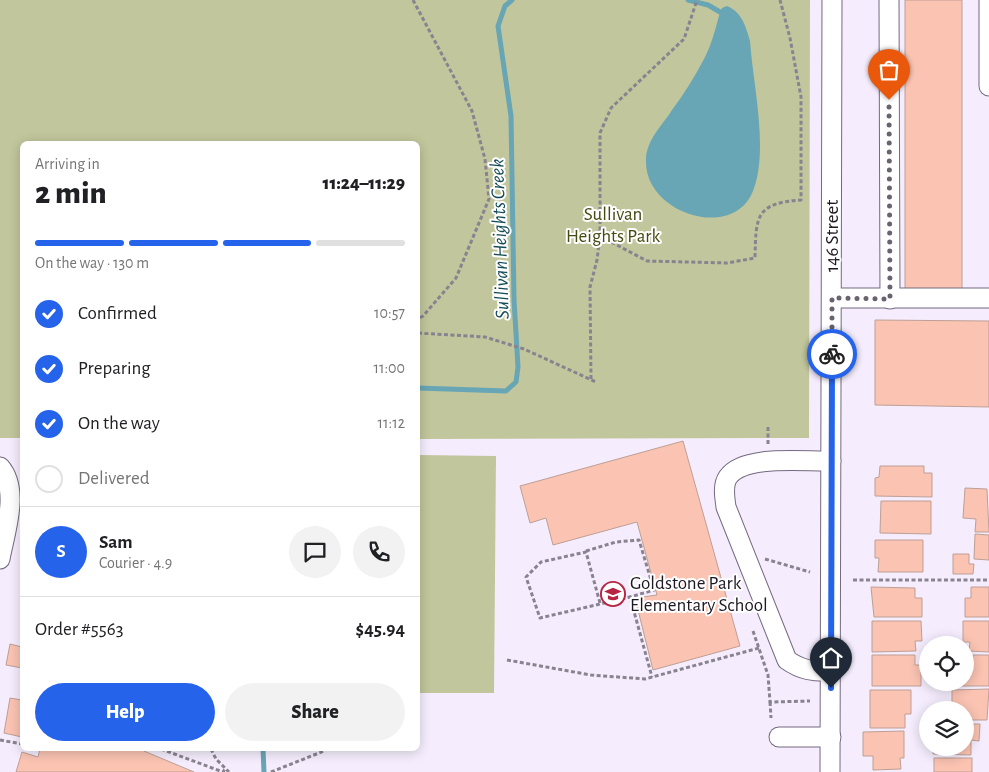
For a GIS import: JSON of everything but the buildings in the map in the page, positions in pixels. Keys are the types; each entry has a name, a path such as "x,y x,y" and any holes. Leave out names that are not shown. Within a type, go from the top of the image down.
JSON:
{"street":[{"name":"146 Street","path":"830,772 832,0"},
{"path":"888,0 890,299"},
{"path":"989,0 989,86"},
{"path":"832,298 989,298"},
{"path":"831,461 751,463 738,467 727,478 724,492 726,507 787,660 798,668 816,672 831,671"},
{"path":"0,467 9,486 9,512 0,559"},
{"path":"779,738 830,737"}],"path":[{"path":"413,0 472,111 485,159 490,199 456,278 420,318"},
{"path":"592,379 590,287 598,260 600,236 600,133 612,108 684,39 697,0"},
{"path":"600,236 647,261 736,261 755,258 756,224 763,212 778,201 801,200 801,97 790,38 780,0"},
{"path":"420,333 485,337 507,343 596,382"},
{"path":"768,426 768,449"},
{"path":"639,540 654,590 630,596 540,618 526,577 541,562 586,552 616,542 639,540"},
{"path":"586,552 600,603"},
{"path":"756,557 810,572"},
{"path":"853,580 989,580"},
{"path":"630,596 652,677"},
{"path":"753,631 768,675 770,718"},
{"path":"507,660 591,675 645,679 759,648"},
{"path":"770,702 810,701"},
{"path":"0,740 20,744"},
{"path":"166,751 223,772 225,768"},
{"path":"212,751 216,759 229,772"},
{"path":"271,772 324,751"}],"green space":[{"name":"Sullivan Heights Park","path":"0,0 810,0 809,438 420,439 420,141 20,141 20,438 0,438"},
{"path":"420,455 496,456 494,693 420,693"}],"water":[{"path":"727,6 740,16 750,41 759,117 760,156 758,175 753,191 743,206 727,215 710,218 691,214 673,206 659,194 649,178 646,159 652,139 685,91 704,59 712,41 720,12 722,8"}],"waterway":[{"name":"Sullivan Heights Creek","path":"420,388 506,391 516,382 518,367 514,300 511,116 498,26 505,6 512,0"},
{"path":"688,0 708,5 720,12"},
{"name":"Sullivan Heights Creek","path":"263,751 264,772"}],"way so far":[{"path":"832,354 832,298 890,299 889,100"}],"place":[{"name":"Goldstone Park Elementary School","path":"613,594"}],"route":[{"path":"831,688 832,354"}]}
